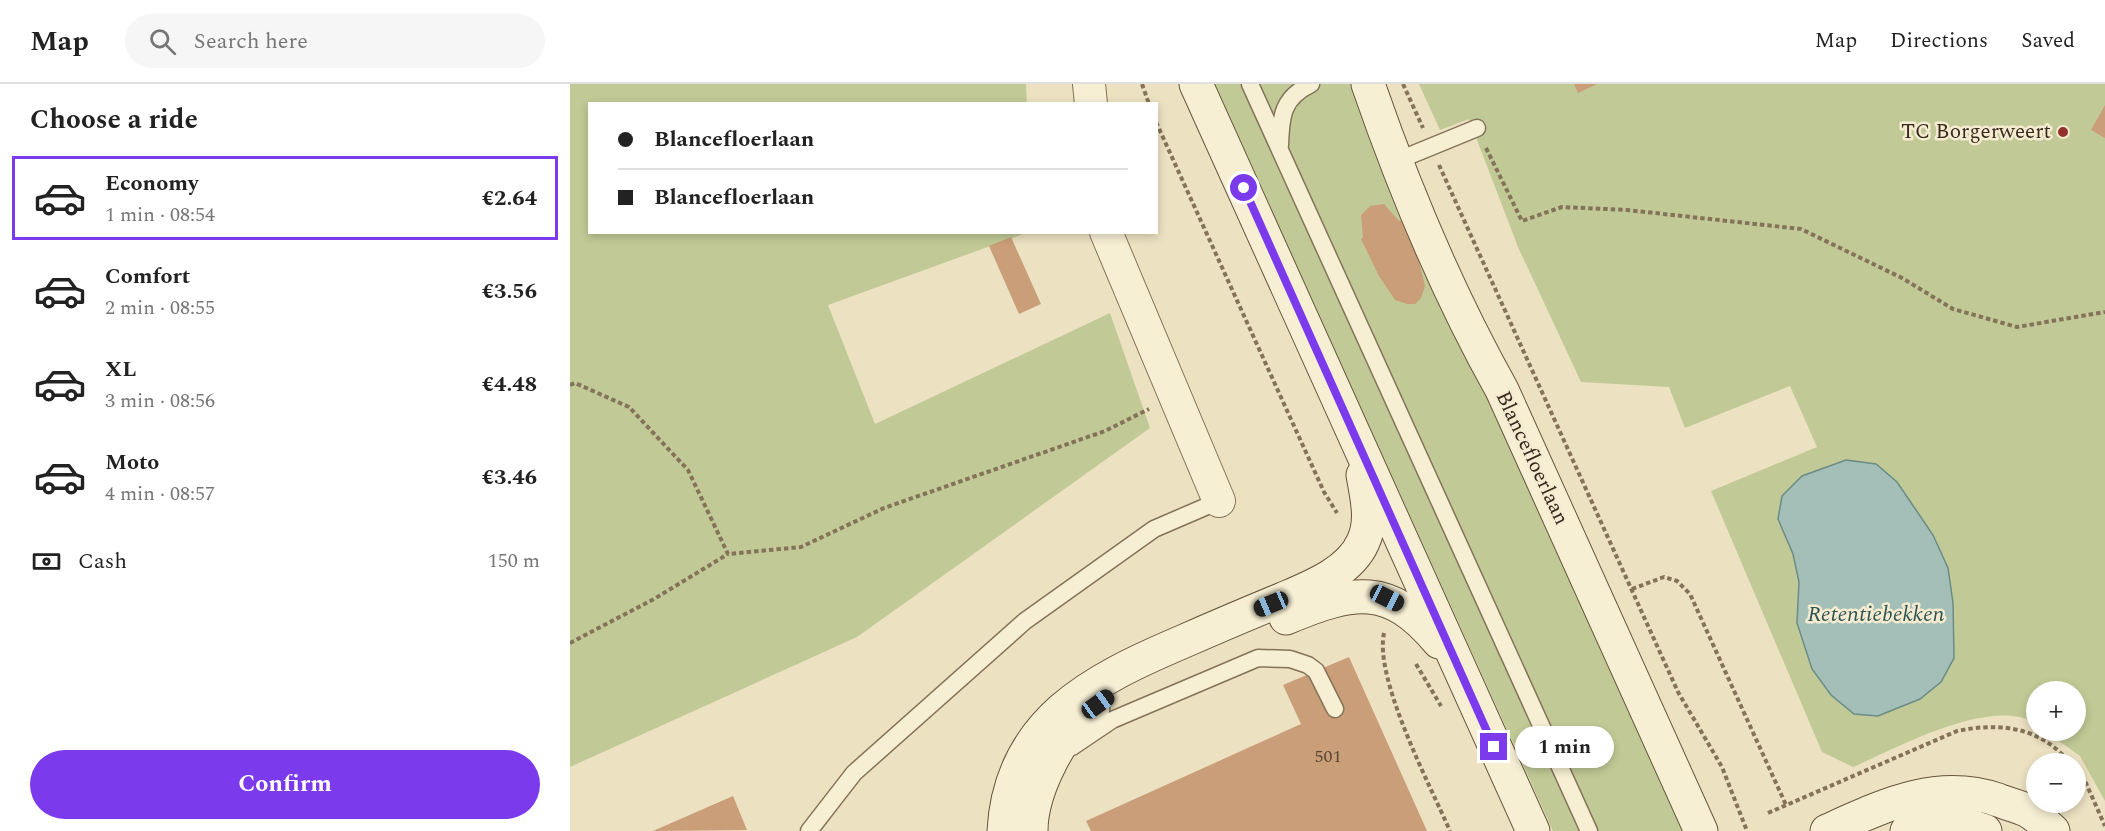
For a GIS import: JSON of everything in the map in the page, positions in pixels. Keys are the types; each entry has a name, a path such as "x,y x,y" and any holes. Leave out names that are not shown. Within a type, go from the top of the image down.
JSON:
{"main road":[{"path":"1196,84 1533,831"},
{"name":"Blancefloerlaan","path":"1373,98 1394,162 1475,342 1502,390 1701,831"},
{"path":"1004,831 1005,812 1018,771 1045,726 1067,703 1095,683 1128,665 1326,579 1352,559 1363,542 1369,514 1357,438"},
{"path":"1031,831 1040,785 1048,767 1065,738 1086,713 1110,696 1143,679 1327,603 1361,596 1387,598 1420,619 1456,662"},
{"path":"1672,768 1701,814 1718,831"},
{"path":"1827,831 1890,802 1921,794 1949,792 1982,795 2027,810 2053,831"},
{"path":"1921,829 1973,826 1985,831"}],"street":[{"path":"1089,84 1091,102"},
{"path":"1107,234 1219,501"}],"lane":[{"path":"1250,84 1589,831"},
{"path":"1279,149 1281,116 1287,103 1301,89 1311,84"},
{"path":"1350,84 1373,98"},
{"path":"1394,162 1477,128"},
{"path":"809,831 854,773 1025,621 1154,529 1219,501"},
{"path":"1048,767 1082,738 1112,720 1258,658 1290,658 1308,665 1316,671 1335,709"}],"path":[{"path":"1142,84 1148,102"},
{"path":"1403,84 1678,692 1722,767 1747,831"},
{"path":"1158,126 1323,492 1341,519 1363,542"},
{"path":"1477,128 1522,221 1562,207 1627,210 1801,228 1902,278 1953,309 2017,327 2105,312"},
{"path":"570,385 575,383 629,407 688,470 728,554"},
{"path":"570,643 654,599 728,554 801,547 884,508 1105,431 1174,397"},
{"path":"1632,589 1664,576 1677,581 1690,594 1786,805"},
{"path":"1387,598 1382,662 1392,694 1450,831"},
{"path":"1411,655 1446,715"},
{"path":"1768,813 1957,731 1986,725 2014,728 2044,739 2059,753"},
{"path":"2086,783 2105,826"}],"green space":[{"path":"570,84 1026,84 1027,102 588,102 588,234 1023,234 828,305 875,424 1110,313 1150,428 857,637 570,767"},
{"path":"1214,84 1361,84 1688,831 1553,831"},
{"path":"1419,84 2105,84 2105,801 2086,767 2086,753 2076,753 2059,741 2086,741 2086,681 2026,681 2026,720 2018,717 1995,716 1971,720 1919,737 1853,767 1822,752 1711,491 1817,447 1790,386 1685,428 1669,387 1581,382 1518,247 1469,119 1440,130","holes":["1846,460 1876,464 1920,699 1878,716 1854,714 1797,623 1799,582 1793,554 1778,519 1802,476"]}],"water":[{"name":"Retentiebekken","path":"1846,460 1876,464 1897,482 1933,535 1948,568 1953,603 1954,658 1941,682 1920,699 1878,716 1854,714 1831,695 1812,669 1797,623 1799,582 1793,554 1778,519 1782,496 1802,476"}],"building":[{"path":"1574,84 1597,84 1578,93"},
{"path":"2105,105 2105,138 2091,130"},
{"path":"1384,204 1399,221 1402,220 1418,258 1425,286 1421,298 1415,304 1395,300 1379,276 1361,239 1363,237 1361,215 1370,206"},
{"path":"1011,237 1041,304 1019,314 989,246"},
{"path":"1349,657 1427,831 1091,831 1086,821 1301,724 1283,685"},
{"path":"733,796 747,830 653,831"}],"place":[{"name":"TC Borgerweert","path":"2063,132"}],"route":[{"path":"1244,188 1494,747"}]}
